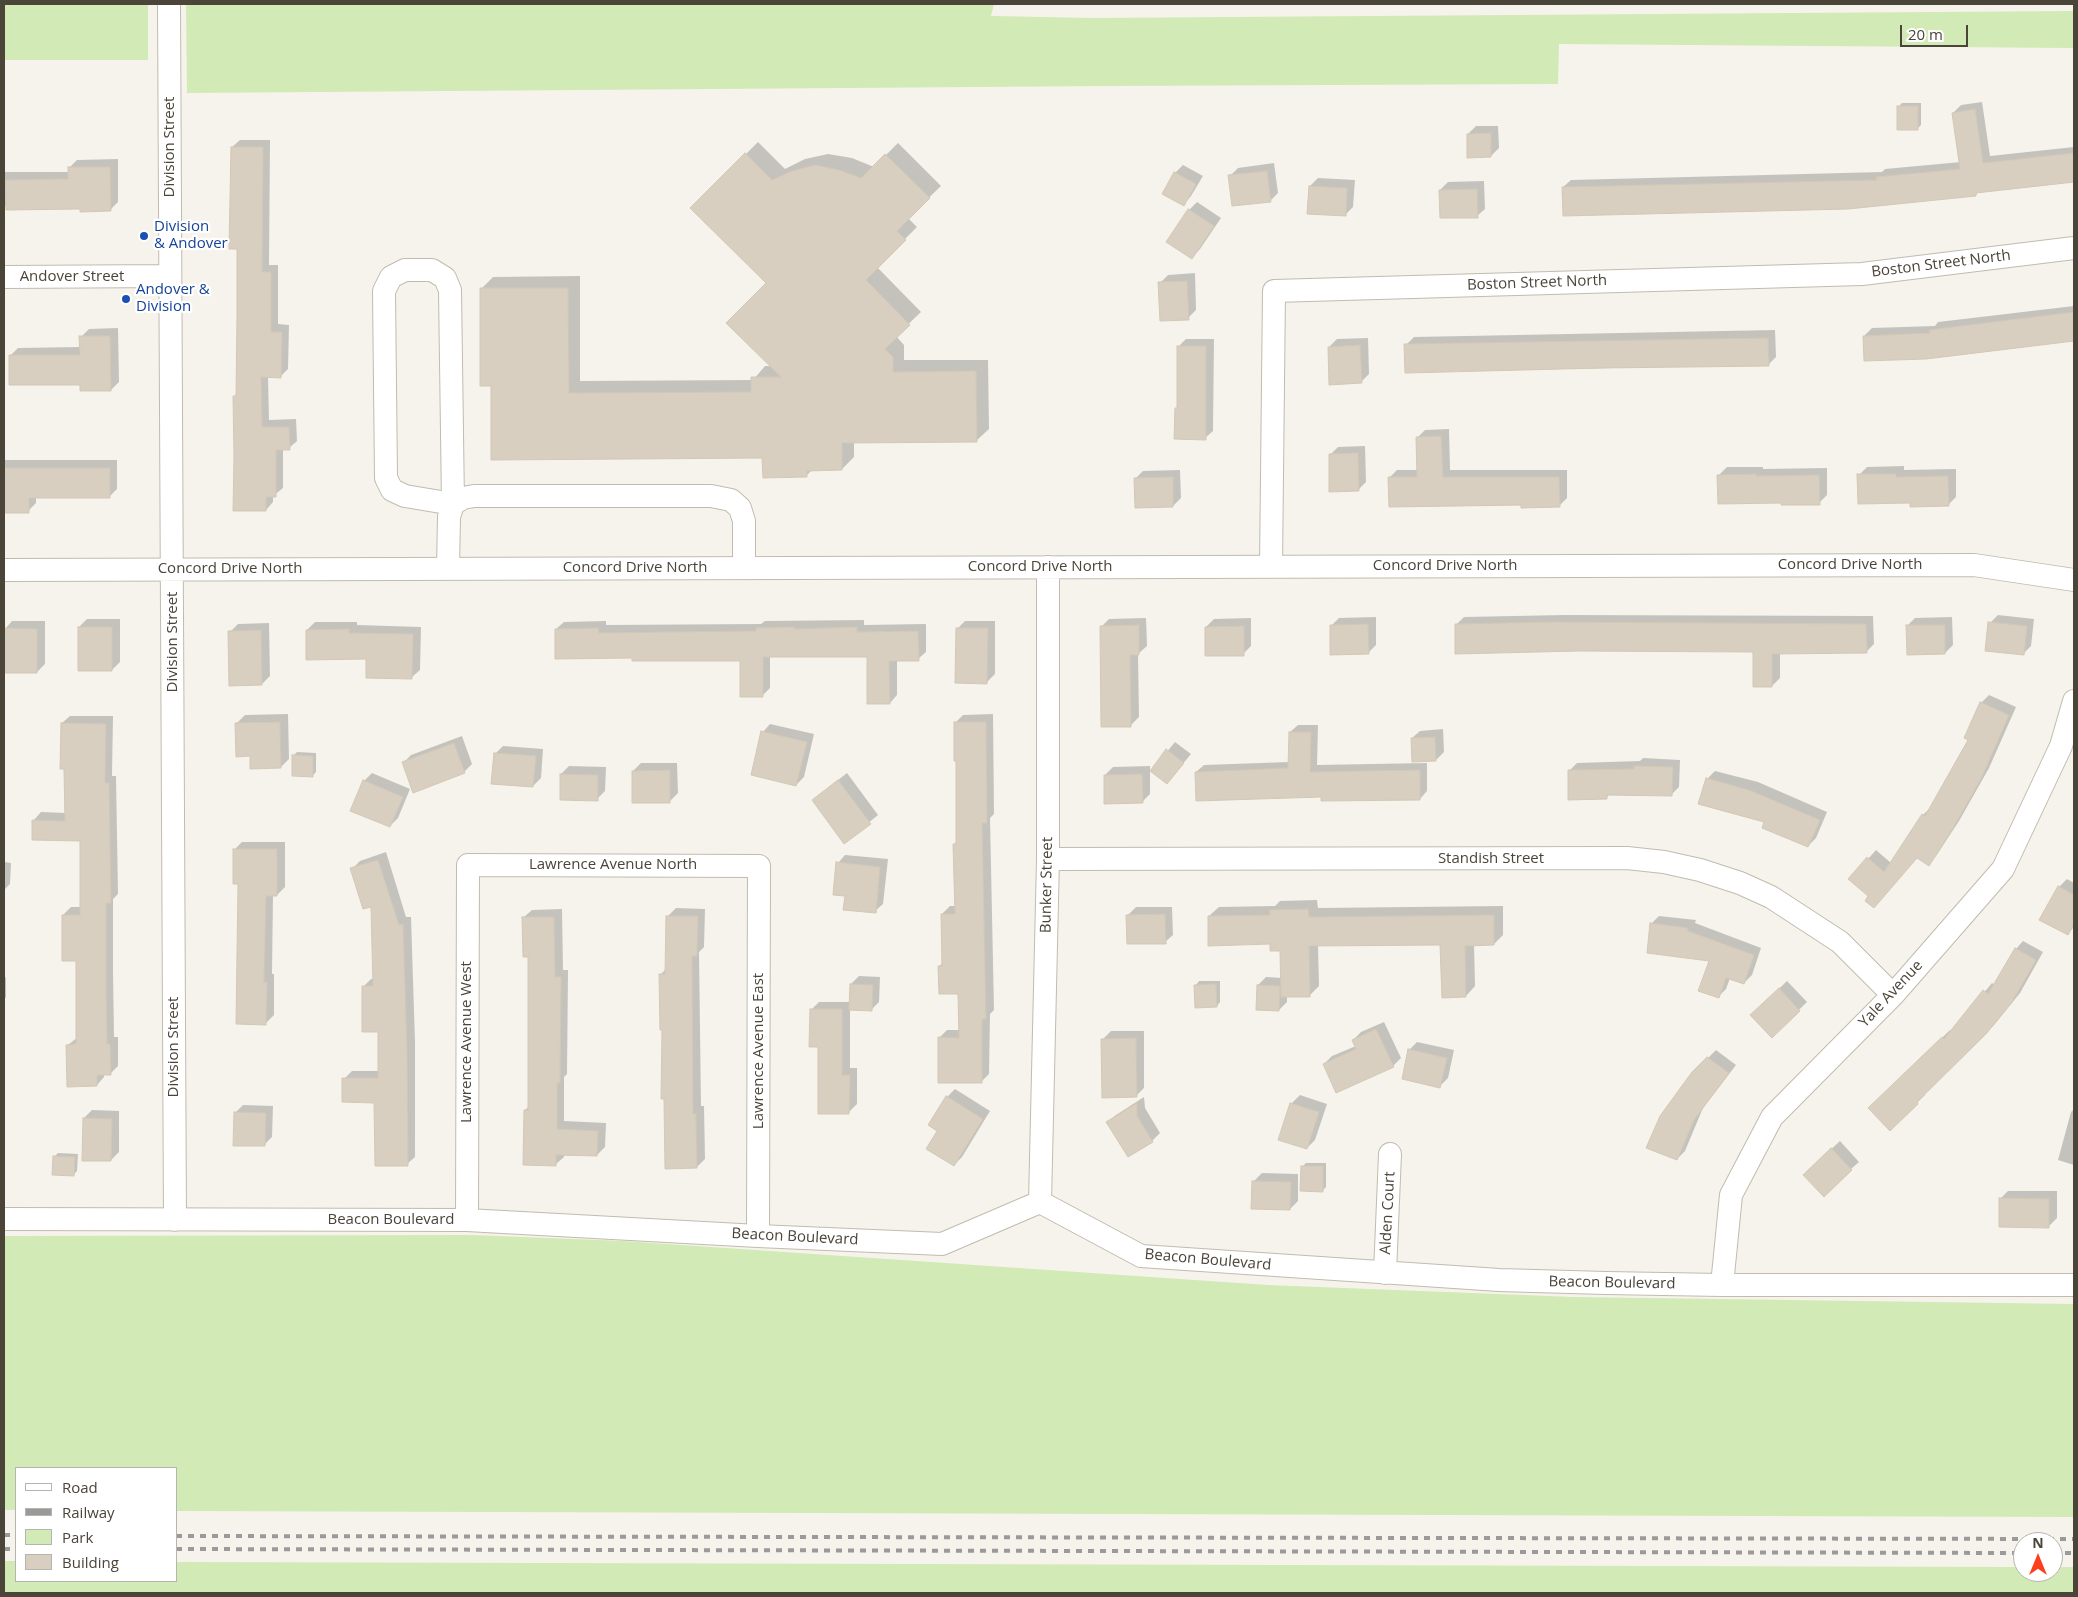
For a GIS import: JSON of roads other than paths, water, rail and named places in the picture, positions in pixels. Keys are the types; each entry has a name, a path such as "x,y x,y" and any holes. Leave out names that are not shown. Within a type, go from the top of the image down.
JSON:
{"street":[{"name":"Division Street","path":"169,4 175,1220"},
{"name":"Boston Street North","path":"1271,567 1274,291 1862,274 2074,248"},
{"path":"448,568 449,517 453,504 450,290 446,278 432,270 405,270 391,277 384,291 386,478 392,490 405,496 453,504 462,498 474,496 711,496 731,500 740,508 744,521 744,568"},
{"name":"Andover Street","path":"4,277 170,276"},
{"name":"Concord Drive North","path":"4,570 1974,565 2074,580"},
{"name":"Bunker Street","path":"1040,1202 1048,859 1048,567"},
{"name":"Yale Avenue","path":"1722,1285 1731,1195 1772,1117 1892,995 2004,869 2061,746 2074,701"},
{"name":"Standish Street","path":"1048,859 1626,858 1664,862 1700,870 1740,883 1771,896 1840,942 1892,995"},
{"name":"Lawrence Avenue North","path":"468,865 759,866"},
{"name":"Lawrence Avenue West","path":"467,1220 468,865"},
{"name":"Lawrence Avenue East","path":"758,1236 759,866"},
{"name":"Alden Court","path":"1385,1273 1390,1154"},
{"name":"Beacon Boulevard","path":"4,1220 467,1220 942,1244 1040,1202 1141,1256 1499,1280 1722,1285 2074,1285"}],"railway":[{"path":"4,1535 15,1535"},
{"path":"178,1536 2074,1539"},
{"path":"4,1549 15,1549"},
{"path":"178,1549 2013,1553"},
{"path":"2063,1553 2074,1553"}],"place":[{"name":"Division & Andover","path":"144,236"},
{"name":"Andover & Division","path":"126,299"}]}
